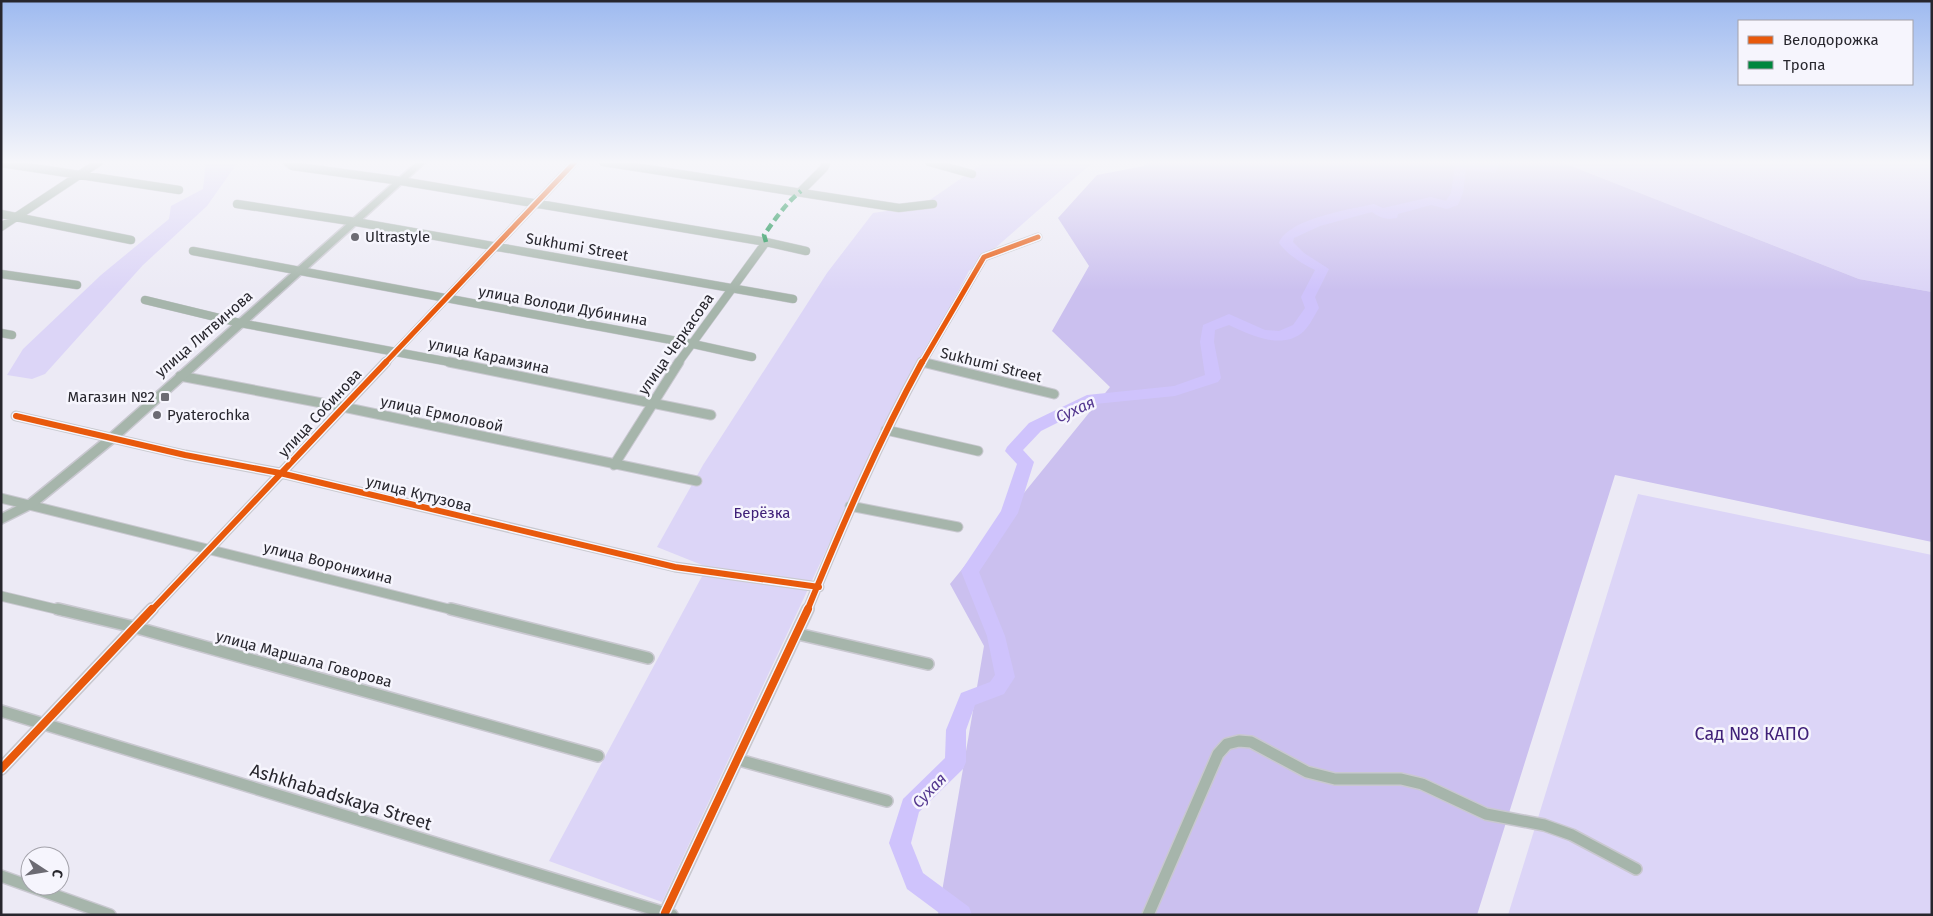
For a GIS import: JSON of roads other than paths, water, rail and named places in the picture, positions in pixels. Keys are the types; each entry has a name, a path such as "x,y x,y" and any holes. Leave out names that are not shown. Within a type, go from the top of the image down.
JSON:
{"street":[{"path":"1,226 35,205"},
{"name":"Sukhumi Street","path":"242,205 356,222 793,298"},
{"name":"улица Литвинова","path":"1,520 31,504 112,438 375,205"},
{"name":"улица Собинова","path":"1,769 534,205"},
{"path":"540,205 766,242 806,251"},
{"path":"880,205 899,208 927,205"},
{"path":"1,214 131,240"},
{"path":"669,914 798,634 850,506 886,430 922,362 945,320 984,257 1038,237"},
{"name":"улица Черкасова","path":"614,465 651,404 766,242"},
{"name":"улица Володи Дубинина","path":"193,251 693,344 752,357"},
{"path":"1,274 77,285"},
{"name":"улица Карамзина","path":"145,300 240,323 396,351 711,415"},
{"path":"1,333 12,334"},
{"name":"Sukhumi Street","path":"922,362 1054,394"},
{"name":"улица Ермоловой","path":"180,376 343,407 697,481"},
{"name":"улица Кутузова","path":"16,416 185,455 280,473 675,567 730,577 782,581 818,587"},
{"path":"886,430 978,451"},
{"name":"улица Воронихина","path":"1,498 648,658"},
{"path":"850,506 958,527"},
{"name":"улица Маршала Говорова","path":"1,596 134,627 598,756"},
{"path":"798,634 928,664"},
{"name":"Ashkhabadskaya Street","path":"1,711 669,914"},
{"path":"1148,915 1218,754 1227,744 1239,740 1251,742 1307,772 1335,779 1401,779 1422,784 1486,814 1544,825 1572,835 1636,868"},
{"path":"739,760 887,801"},
{"path":"1,876 110,915"}],"waterway":[{"name":"Сухая","path":"961,915 915,881 900,843 910,806 956,762 956,730 968,699 997,688 1005,677 996,636 970,571 1009,513 1026,462 1013,451 1035,427 1092,399 1175,391 1213,378 1207,342 1208,328 1229,319 1253,330 1271,335 1279,336 1296,330 1312,308 1308,297 1322,269 1299,256 1286,243 1289,236 1304,227 1343,215 1374,208 1385,215 1392,215 1388,211 1418,205"}],"place":[{"name":"Ultrastyle","path":"355,237"},
{"name":"Магазин №2","path":"165,397"},
{"name":"Pyaterochka","path":"157,415"}],"park label":[{"name":"Берёзка","path":"762,513"},
{"name":"Сад №8 КАПО","path":"1752,734"}]}
